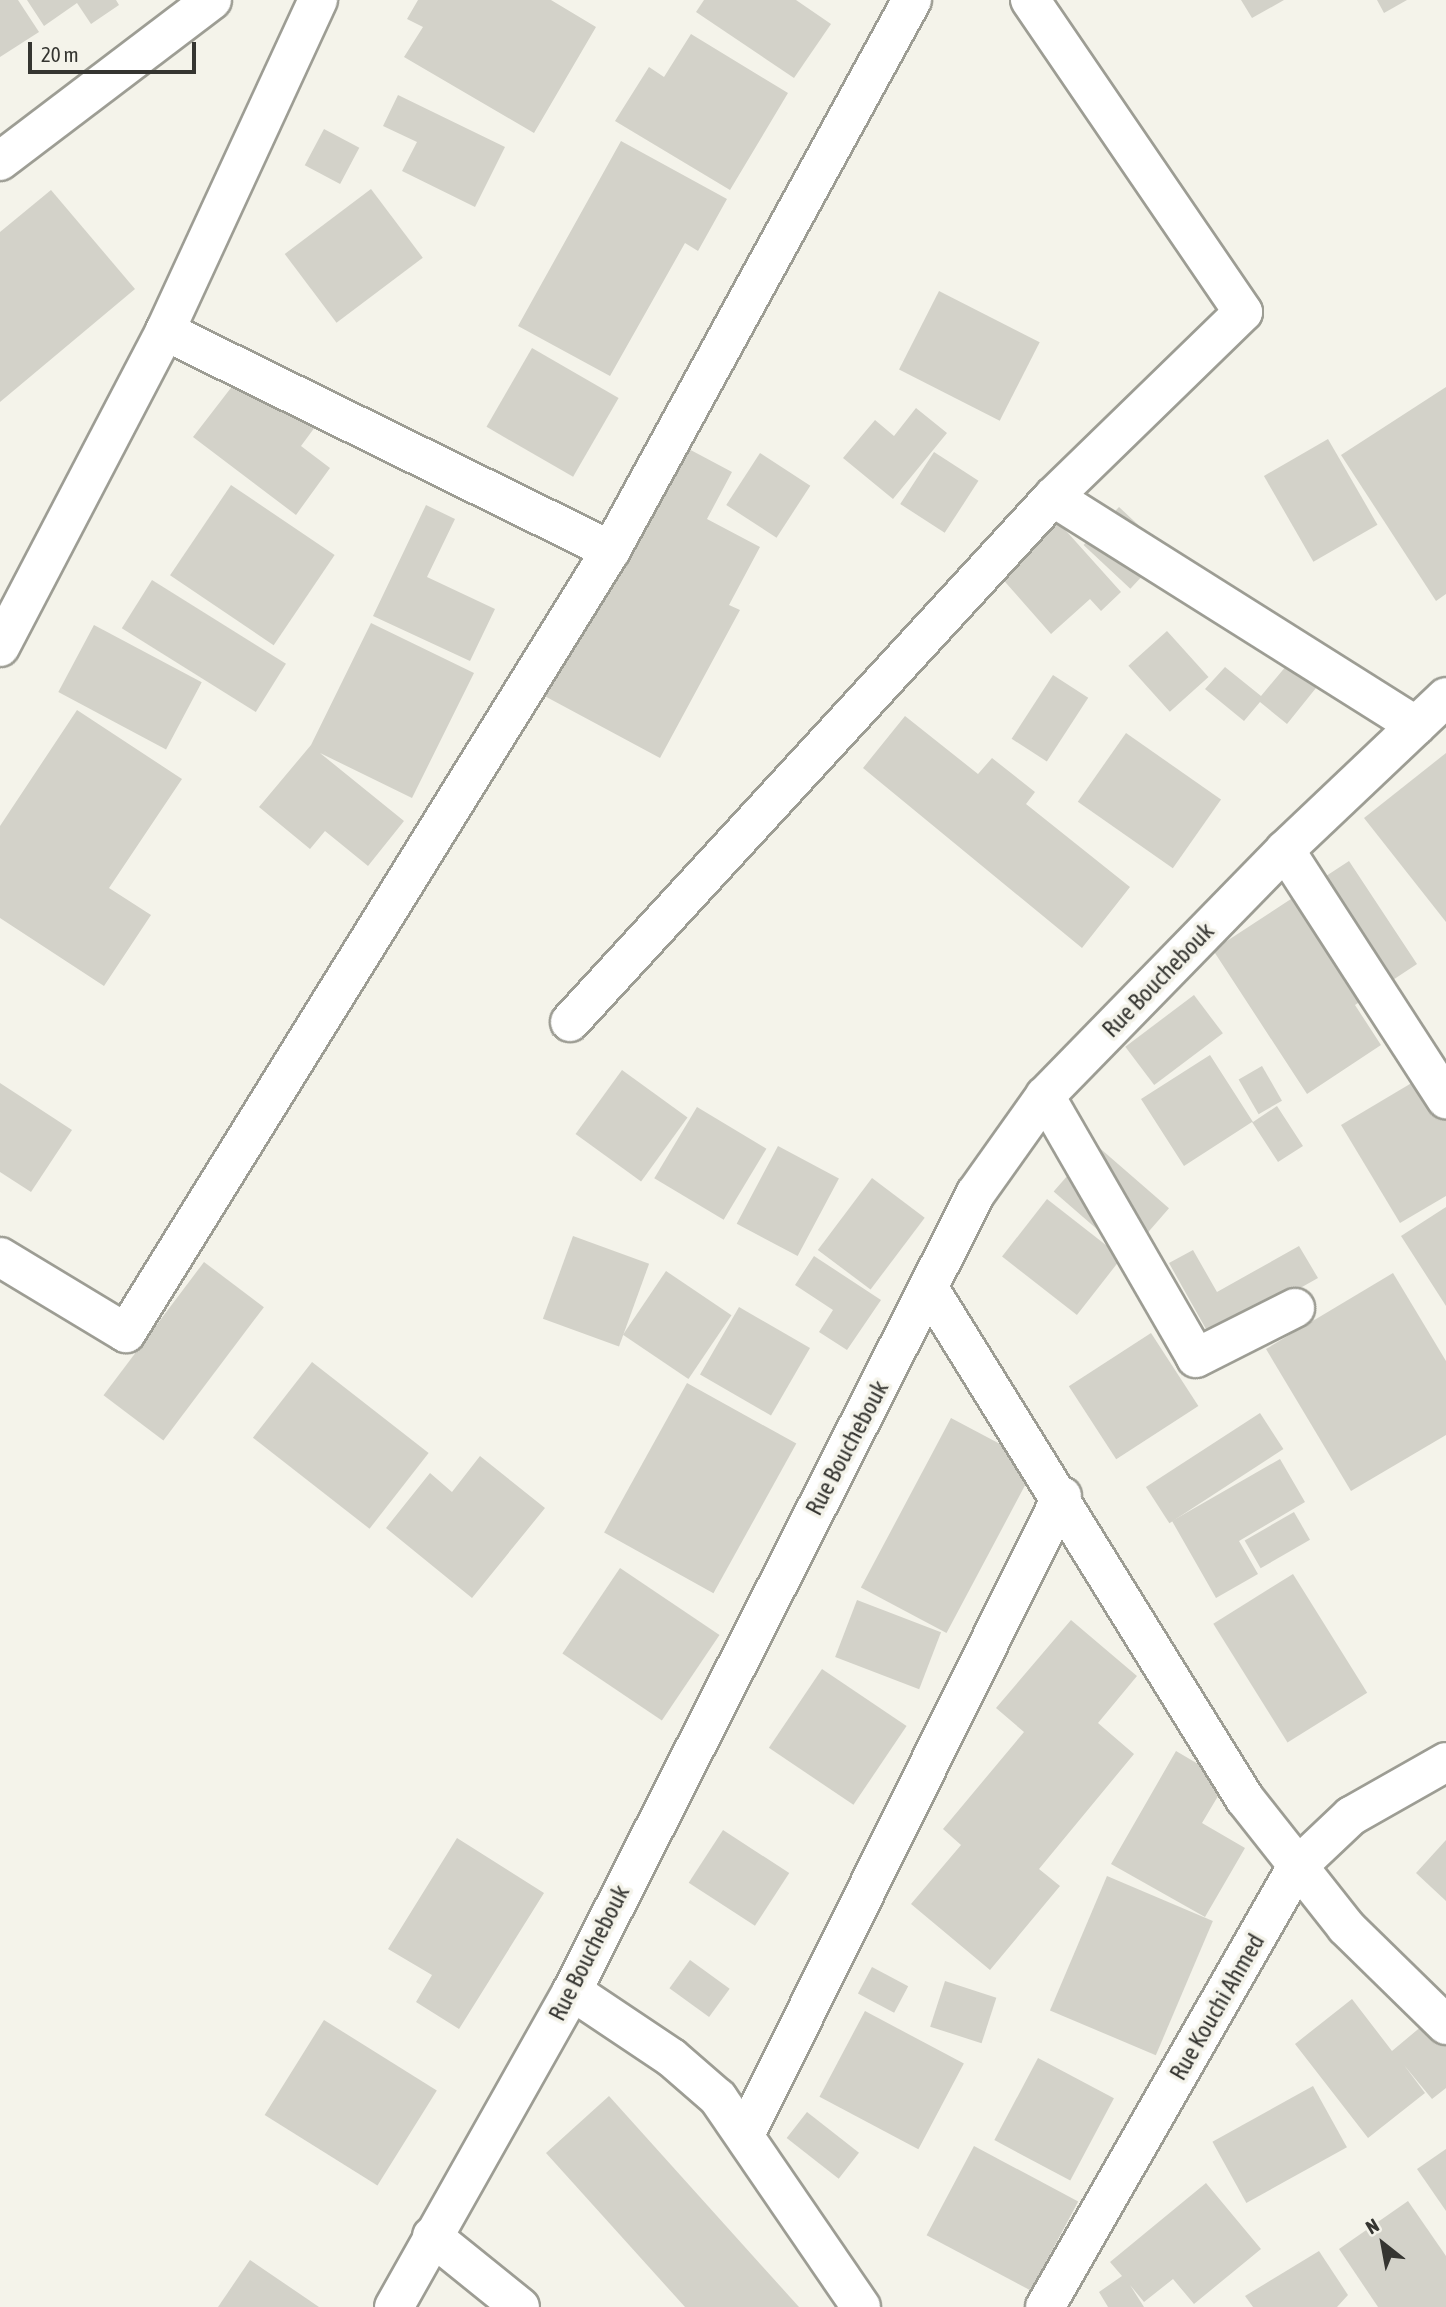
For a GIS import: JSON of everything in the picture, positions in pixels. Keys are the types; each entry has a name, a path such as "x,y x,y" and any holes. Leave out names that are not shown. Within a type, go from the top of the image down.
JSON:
{"street":[{"path":"0,161 212,0"},
{"path":"0,647 165,331 318,0"},
{"path":"0,1258 126,1333 611,550 912,0"},
{"path":"570,1022 1053,497 1243,312 1030,0"},
{"path":"165,331 611,550"},
{"path":"1053,497 1416,726"},
{"name":"Rue Bouchebouk","path":"394,2307 572,1991 678,1772 930,1290 976,1193 1045,1096 1285,850 1446,697"},
{"path":"1285,850 1446,1099"},
{"path":"1045,1096 1196,1358 1295,1308"},
{"path":"930,1290 1062,1496 1245,1799 1296,1868 1446,2025"},
{"path":"746,2133 1062,1496"},
{"name":"Rue Kouchi Ahmed","path":"1045,2307 1296,1868 1351,1816 1446,1762"},
{"path":"572,1991 688,2071 746,2133 803,2230 861,2307"},
{"path":"432,2236 520,2307"}],"building":[{"path":"0,0 18,0 39,32 0,57"},
{"path":"27,0 116,0 119,5 91,24 77,3 44,26"},
{"path":"418,0 551,0 596,27 534,133 404,57 423,27 407,19"},
{"path":"704,0 796,0 831,24 794,78 696,12"},
{"path":"1241,0 1284,0 1252,18"},
{"path":"1377,0 1407,0 1384,13"},
{"path":"691,34 788,93 730,190 615,121 649,67 664,77"},
{"path":"398,95 505,147 475,207 402,171 417,142 383,126"},
{"path":"324,129 359,148 340,184 305,165"},
{"path":"621,141 727,199 698,251 685,243 610,376 518,326"},
{"path":"371,189 423,258 337,323 285,254"},
{"path":"51,190 135,289 0,402 0,232"},
{"path":"939,291 1040,342 1000,421 899,369"},
{"path":"532,348 619,398 573,477 486,427"},
{"path":"254,358 291,409 315,427 301,446 330,468 296,515 193,437"},
{"path":"1446,387 1446,594 1436,601 1341,455"},
{"path":"916,408 947,433 893,499 843,458 875,420 894,436"},
{"path":"1328,439 1378,525 1313,562 1264,476"},
{"path":"685,447 732,472 707,519 760,547 729,605 740,610 660,758 539,693"},
{"path":"934,452 978,481 945,533 900,504"},
{"path":"760,453 810,486 777,538 726,505"},
{"path":"231,485 335,555 274,645 170,575"},
{"path":"426,505 455,519 427,577 495,609 470,661 373,616"},
{"path":"1119,507 1166,551 1130,589 1084,545"},
{"path":"1050,513 1121,592 1101,611 1090,599 1051,634 991,566"},
{"path":"152,580 286,664 256,712 122,628"},
{"path":"371,623 474,673 412,798 320,753 404,821 368,866 325,831 310,849 259,807 311,745"},
{"path":"94,625 202,682 166,749 58,692"},
{"path":"1167,631 1208,677 1170,712 1128,666"},
{"path":"1292,659 1320,683 1287,724 1260,702 1244,721 1205,689 1225,667 1261,696"},
{"path":"1053,675 1088,698 1047,762 1012,739"},
{"path":"77,710 182,779 109,888 151,915 104,986 0,918 0,826"},
{"path":"905,716 978,774 992,758 1035,792 1026,804 1130,887 1082,948 863,768"},
{"path":"1126,733 1221,800 1173,868 1078,802"},
{"path":"1446,753 1446,922 1364,818"},
{"path":"1349,861 1417,964 1355,1005 1381,1045 1307,1094 1213,950"},
{"path":"1194,995 1223,1033 1154,1085 1125,1047"},
{"path":"1210,1055 1253,1122 1277,1106 1303,1146 1278,1162 1252,1122 1184,1166 1141,1099"},
{"path":"1262,1066 1282,1101 1259,1114 1239,1080"},
{"path":"622,1070 688,1118 641,1182 576,1134"},
{"path":"1420,1078 1446,1120 1446,1196 1400,1223 1341,1125"},
{"path":"0,1083 72,1130 31,1192 0,1172"},
{"path":"697,1107 766,1149 724,1220 654,1178"},
{"path":"1095,1144 1169,1208 1128,1256 1054,1192"},
{"path":"778,1146 839,1178 798,1256 737,1224"},
{"path":"872,1178 925,1218 871,1290 818,1250"},
{"path":"1047,1199 1122,1257 1077,1315 1002,1257"},
{"path":"1446,1207 1446,1306 1401,1236"},
{"path":"573,1236 649,1264 619,1346 543,1319"},
{"path":"1299,1246 1318,1278 1211,1338 1169,1263 1193,1250 1217,1292"},
{"path":"814,1256 881,1300 847,1350 819,1332 833,1310 795,1285"},
{"path":"204,1262 264,1307 163,1441 103,1395"},
{"path":"666,1271 731,1315 688,1379 623,1335"},
{"path":"1393,1273 1446,1361 1446,1435 1351,1491 1266,1349"},
{"path":"739,1307 810,1348 771,1416 700,1375"},
{"path":"1151,1333 1198,1406 1116,1459 1069,1386"},
{"path":"312,1362 429,1453 370,1529 253,1438"},
{"path":"687,1383 796,1444 713,1593 604,1533"},
{"path":"1260,1413 1283,1449 1169,1523 1146,1487"},
{"path":"951,1418 1037,1464 947,1633 861,1588"},
{"path":"480,1456 545,1508 472,1598 386,1528 430,1473 452,1492"},
{"path":"1280,1459 1305,1502 1239,1541 1258,1574 1216,1598 1172,1521"},
{"path":"1294,1512 1310,1540 1261,1568 1245,1540"},
{"path":"620,1568 719,1635 662,1720 562,1653"},
{"path":"1293,1574 1367,1693 1287,1743 1213,1624"},
{"path":"857,1600 941,1632 919,1689 835,1657"},
{"path":"1071,1620 1137,1676 1098,1723 1134,1754 1039,1869 1060,1886 990,1970 911,1904 961,1845 943,1829 1024,1732 996,1708"},
{"path":"822,1669 907,1726 853,1805 769,1748"},
{"path":"1176,1751 1227,1781 1202,1823 1245,1848 1205,1917 1111,1864"},
{"path":"723,1830 789,1873 755,1926 689,1883"},
{"path":"457,1838 544,1893 459,2029 416,2002 432,1975 388,1949"},
{"path":"1446,1840 1446,1901 1416,1873"},
{"path":"1107,1876 1213,1921 1156,2055 1050,2010"},
{"path":"690,1960 730,1989 709,2017 669,1988"},
{"path":"872,1967 908,1986 894,2013 858,1993"},
{"path":"945,1981 996,1998 982,2043 930,2027"},
{"path":"1352,1999 1392,2051 1435,2015 1446,2028 1446,2088 1432,2099 1404,2065 1425,2093 1368,2138 1295,2044"},
{"path":"865,2011 964,2064 918,2149 819,2097"},
{"path":"324,2020 437,2090 377,2185 265,2115"},
{"path":"1038,2058 1114,2098 1070,2180 994,2140"},
{"path":"1313,2086 1347,2147 1246,2203 1212,2142"},
{"path":"609,2096 799,2307 685,2307 546,2153"},
{"path":"807,2112 859,2153 839,2179 787,2138"},
{"path":"974,2146 1078,2201 1031,2291 927,2235"},
{"path":"1446,2149 1446,2211 1417,2169"},
{"path":"1206,2183 1261,2249 1194,2304 1173,2279 1144,2302 1130,2285 1144,2307 1108,2307 1099,2292 1122,2276 1110,2262"},
{"path":"1408,2201 1446,2256 1446,2307 1378,2307 1339,2249"},
{"path":"1319,2251 1348,2295 1337,2307 1253,2307 1245,2296"},
{"path":"250,2260 319,2307 218,2307"}]}
